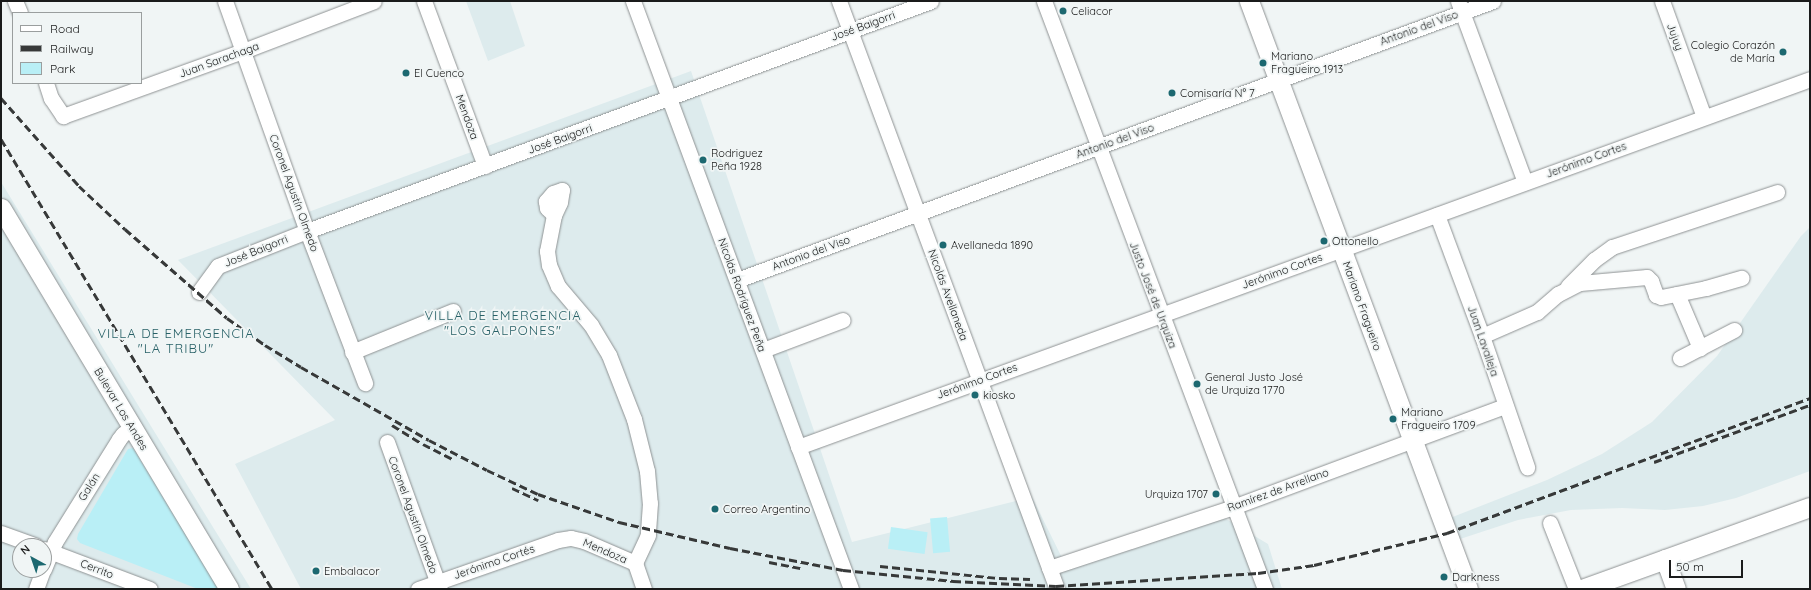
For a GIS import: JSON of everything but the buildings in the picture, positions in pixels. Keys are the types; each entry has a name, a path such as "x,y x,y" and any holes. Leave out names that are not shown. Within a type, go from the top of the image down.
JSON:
{"main road":[{"name":"Mariano Fragueiro","path":"1249,1 1468,589"},
{"name":"Bulevar Los Andes","path":"1,208 229,589"},
{"path":"1582,589 1810,507"},
{"path":"1664,559 1676,589"}],"street":[{"path":"15,1 20,12"},
{"name":"Coronel Agustín Olmedo","path":"225,1 307,231 364,383"},
{"name":"Juan Sarachaga","path":"46,84 51,98 64,116 243,52 374,1"},
{"name":"Mendoza","path":"424,1 485,166"},
{"name":"Nicolás Rodríguez Peña","path":"633,1 851,589"},
{"name":"Nicolás Avellaneda","path":"839,1 1057,589"},
{"name":"José Baigorri","path":"199,292 218,266 307,231 669,99 931,1"},
{"name":"Justo José de Urquiza","path":"1044,1 1264,589"},
{"name":"Antonio del Viso","path":"737,280 1278,81 1460,7 1493,1"},
{"name":"Jujuy","path":"1662,1 1704,117"},
{"path":"1460,7 1525,182"},
{"name":"Jerónimo Cortes","path":"798,447 1810,79"},
{"path":"1566,289 1594,260 1612,247 1777,192"},
{"path":"554,215 547,251 549,265 558,286 592,325 609,355 634,419 647,471 650,503 648,535 635,563"},
{"name":"Juan Lavalleja","path":"1437,215 1482,336 1527,467"},
{"path":"1482,336 1537,312 1552,298 1566,289 1580,283 1647,277 1651,281 1656,295 1661,297 1706,288 1742,278"},
{"path":"1677,294 1700,348"},
{"path":"352,352 453,311"},
{"path":"763,350 843,320"},
{"path":"1680,358 1734,330"},
{"name":"Ramírez de Arrellano","path":"1049,568 1233,507 1505,406"},
{"name":"Galán","path":"52,545 119,439 132,427"},
{"name":"Coronel Agustín Olmedo","path":"387,442 439,585"},
{"path":"1550,523 1576,589"},
{"path":"1,533 14,538"},
{"name":"Mendoza","path":"571,538 584,541 635,563 644,589"},
{"name":"Jerónimo Cortés","path":"418,589 439,585 558,540 571,538"},
{"name":"Cerrito","path":"52,552 150,589"},
{"name":"Galán","path":"36,589 40,578"}],"shaded area":[{"path":"466,1 510,1 525,46 488,61"},
{"path":"691,71 852,542 1032,497 1068,570 1223,517 1268,544 1282,589 301,589 235,464 335,420 178,260"},
{"path":"1,182 251,589 1,589"},
{"path":"1810,227 1810,471 1736,498 1703,506 1665,510 1622,508 1571,510 1518,520 1457,540 1450,518 1547,480 1602,454 1652,422 1717,356 1801,236"}],"green space":[{"path":"133,448 218,589 198,589 80,543 77,539 78,534 128,449"},
{"path":"947,517 950,552 933,553 930,518"},
{"path":"891,527 928,532 925,554 888,549"}],"railway":[{"path":"1,98 79,186 125,229 227,318 265,345 301,367 429,440 538,494 619,522 730,548 843,570 953,581 1056,586 1258,573 1314,565 1447,533 1810,398"},
{"path":"1,139 272,589"},
{"path":"1654,462 1810,405"},
{"path":"392,425 423,444 454,460"},
{"path":"512,488 538,500"},
{"path":"769,562 800,568"},
{"path":"880,566 999,578 1030,579"}],"place":[{"name":"Celiacor","path":"1063,11"},
{"name":"Colegio Corazón de María","path":"1783,52"},
{"name":"Mariano Fragueiro 1913","path":"1263,63"},
{"name":"El Cuenco","path":"406,73"},
{"name":"Comisaría N° 7","path":"1172,93"},
{"name":"Rodriguez Peña 1928","path":"703,160"},
{"name":"Ottonello","path":"1324,241"},
{"name":"Avellaneda 1890","path":"943,245"},
{"name":"General Justo José de Urquiza 1770","path":"1197,384"},
{"name":"kiosko","path":"975,395"},
{"name":"Mariano Fragueiro 1709","path":"1393,419"},
{"name":"Urquiza 1707","path":"1216,494"},
{"name":"Correo Argentino","path":"715,509"},
{"name":"Embalacor","path":"316,571"},
{"name":"Darkness","path":"1444,577"}],"district":[{"name":"VILLA DE EMERGENCIA \"LOS GALPONES\"","path":"503,324"},
{"name":"VILLA DE EMERGENCIA \"LA TRIBU\"","path":"176,342"}]}
